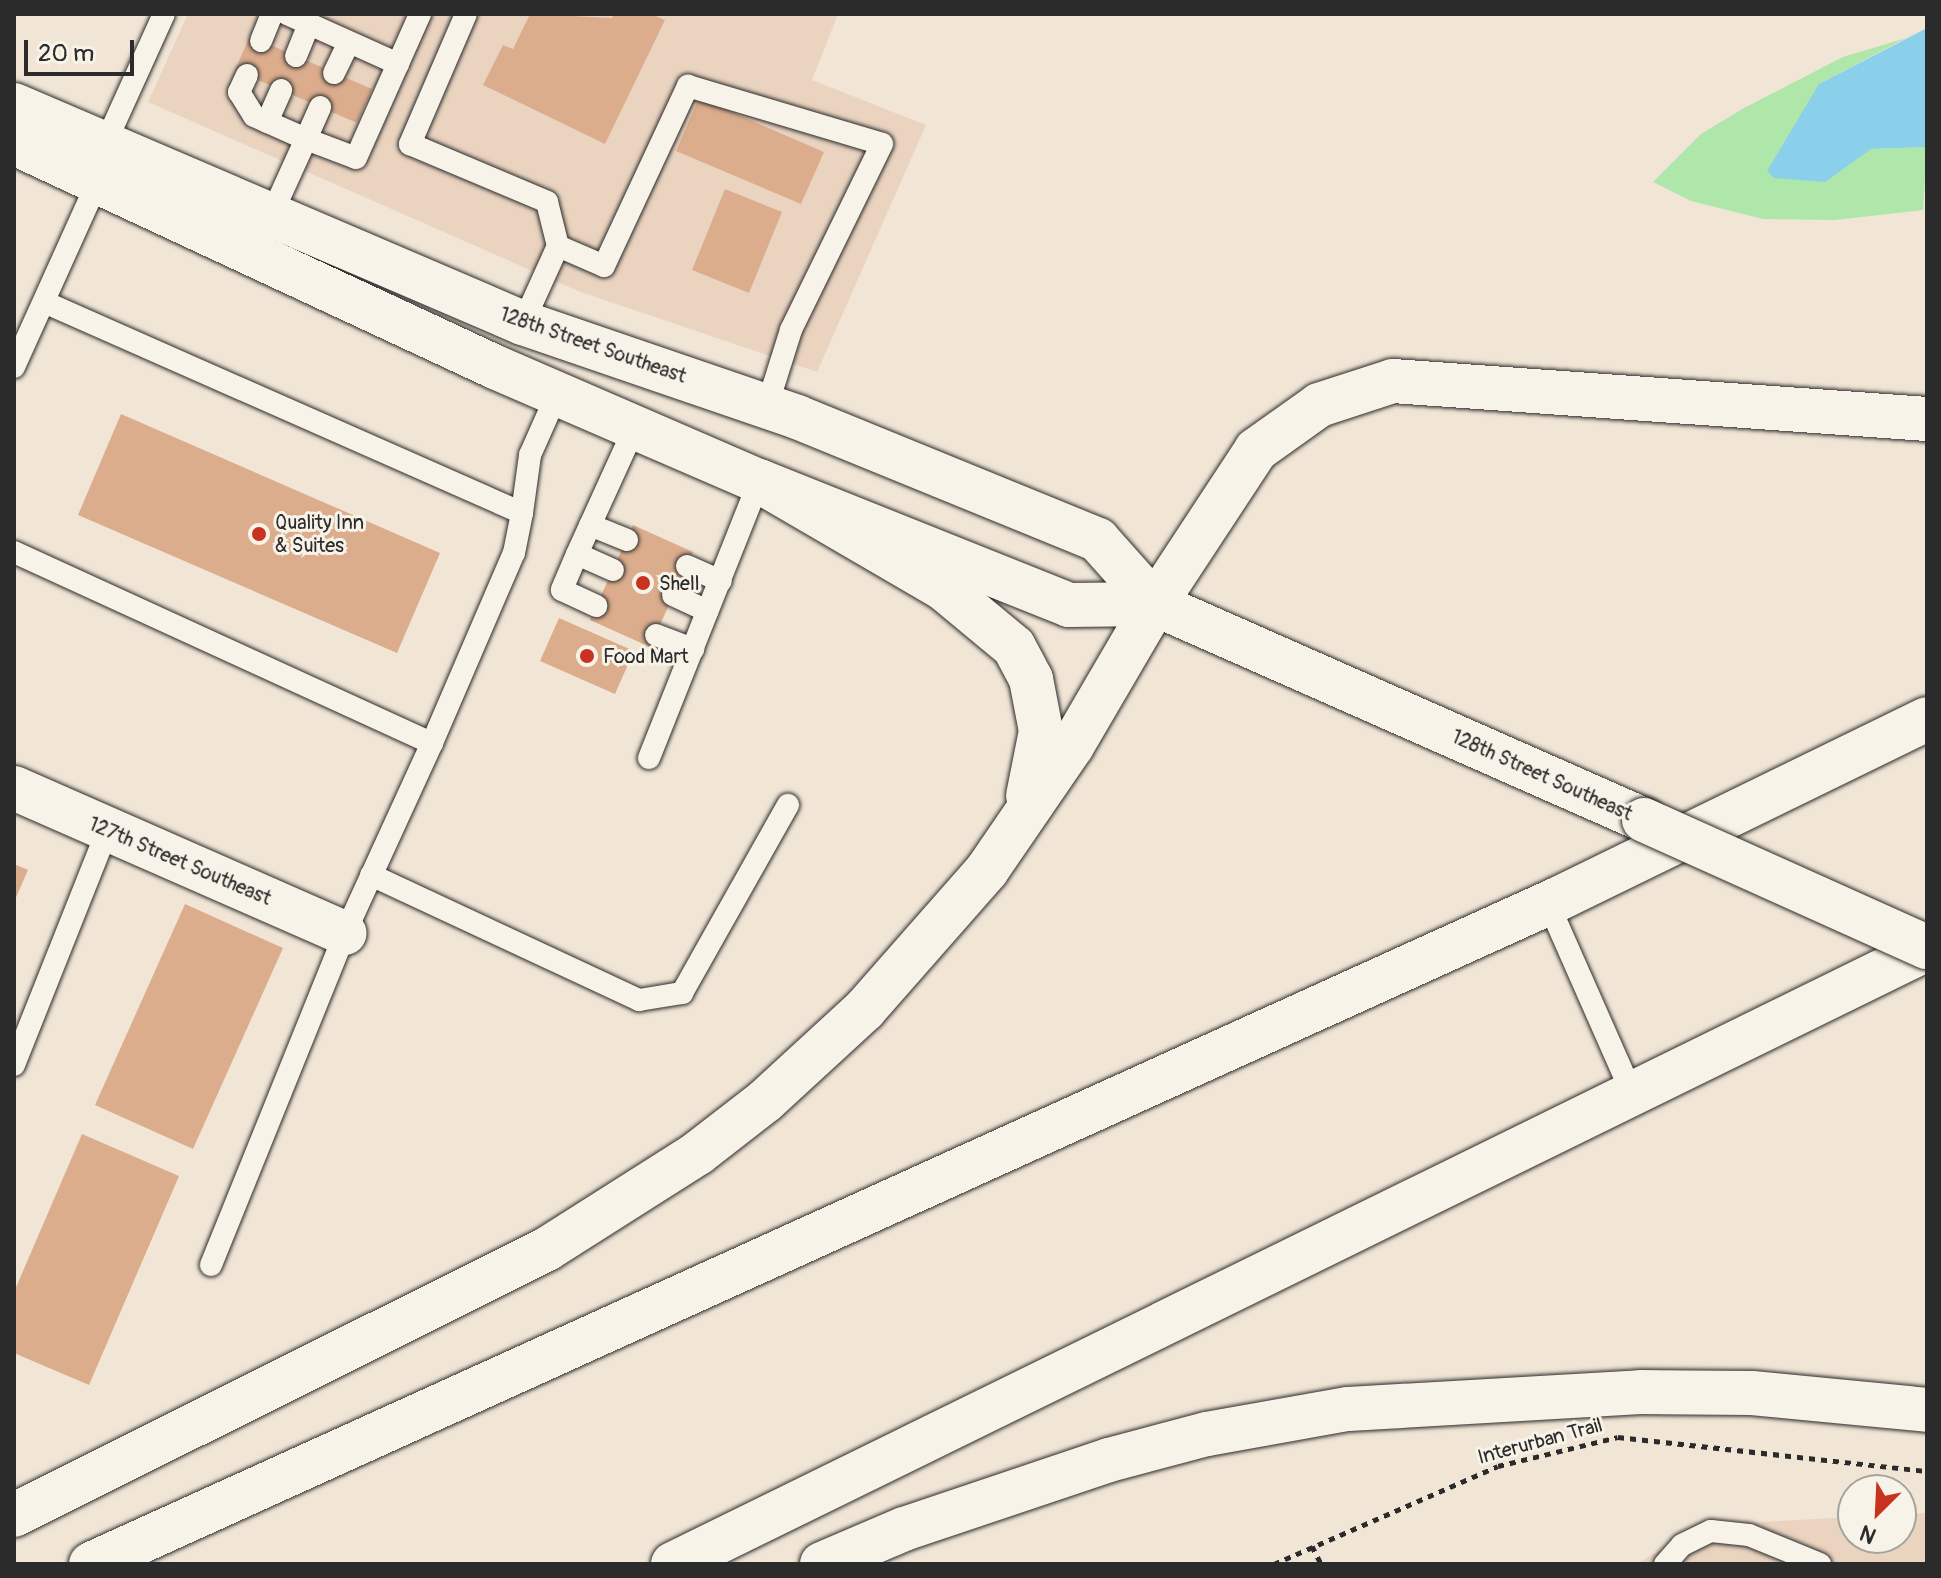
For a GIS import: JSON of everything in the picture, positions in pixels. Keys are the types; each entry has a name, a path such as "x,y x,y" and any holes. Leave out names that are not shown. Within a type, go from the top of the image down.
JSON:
{"main road":[{"name":"128th Street Southeast","path":"14,105 101,163 263,235 557,394 759,481 1069,605 1155,604 1927,948"},
{"name":"128th Street Southeast","path":"14,143 101,163"},
{"path":"263,235 464,326 523,323"},
{"name":"128th Street Southeast","path":"523,323 767,406 1098,540 1155,604"},
{"path":"14,1515 547,1249 698,1153 765,1101 865,1009 920,950 1021,824 1155,604 1256,450 1319,405 1393,381 1927,419"},
{"path":"759,481 943,588 1014,647 1031,679 1041,731 1021,824"},
{"path":"91,1564 1548,903 1927,719"},
{"name":"127th Street Southeast","path":"14,788 345,933"},
{"path":"673,1564 1927,948"},
{"path":"822,1564 904,1529 1109,1460 1207,1434 1348,1409 1641,1392 1752,1393 1927,1410"}],"lane":[{"path":"14,367 164,14"},
{"path":"261,41 272,14"},
{"path":"287,14 398,64"},
{"path":"247,75 239,92 254,116 356,158 420,14"},
{"path":"466,14 410,144 547,202 558,246 523,323"},
{"path":"296,56 309,24"},
{"path":"334,73 349,42"},
{"path":"558,246 604,266 688,86 882,144 791,330 767,406"},
{"path":"267,122 281,90"},
{"path":"263,235 320,107"},
{"path":"44,302 522,513"},
{"path":"211,1265 345,933 514,553 530,455 557,394"},
{"path":"597,606 562,590 635,427"},
{"path":"649,758 759,481"},
{"path":"590,525 627,540"},
{"path":"14,552 432,743"},
{"path":"577,554 613,570"},
{"path":"687,566 721,581"},
{"path":"673,595 708,611"},
{"path":"656,635 693,649"},
{"path":"371,875 639,1000 682,993 788,805"},
{"path":"14,1065 108,829"},
{"path":"1548,903 1631,1091"},
{"path":"1665,1564 1682,1545 1711,1531 1749,1535 1820,1564"}],"path":[{"name":"Interurban Trail","path":"1274,1564 1498,1466 1618,1437 1927,1471"},
{"path":"1312,1546 1321,1564"}],"shaded area":[{"path":"188,14 838,14 812,80 926,125 817,372 578,291 148,102"},
{"path":"1917,1513 1927,1513 1927,1564 1636,1564 1707,1525 1837,1518 1837,1554 1917,1554"}],"green space":[{"path":"1906,38 1819,84 1871,149 1927,147 1923,210 1835,220 1763,219 1691,201 1653,182 1701,134 1744,108 1843,57"}],"water":[{"path":"1927,28 1927,147 1871,149 1825,182 1774,178 1767,171 1819,84"}],"building":[{"path":"530,14 612,18 614,14 651,14 665,20 605,144 483,85 503,45 513,49"},
{"path":"250,36 372,89 357,123 235,70"},
{"path":"699,98 824,152 801,204 676,151"},
{"path":"725,189 782,212 749,293 692,270"},
{"name":"Quality Inn & Suites","path":"121,414 440,553 397,653 78,515"},
{"name":"Shell","path":"633,525 693,552 650,647 590,620"},
{"name":"Food Mart","path":"559,618 634,651 615,694 540,661"},
{"path":"14,864 28,870 14,902"},
{"path":"185,904 283,948 193,1149 95,1105"},
{"path":"82,1134 179,1176 89,1385 14,1353 14,1292"}],"place":[{"name":"Quality Inn & Suites","path":"259,534"},
{"name":"Shell","path":"643,583"},
{"name":"Food Mart","path":"587,656"}]}
